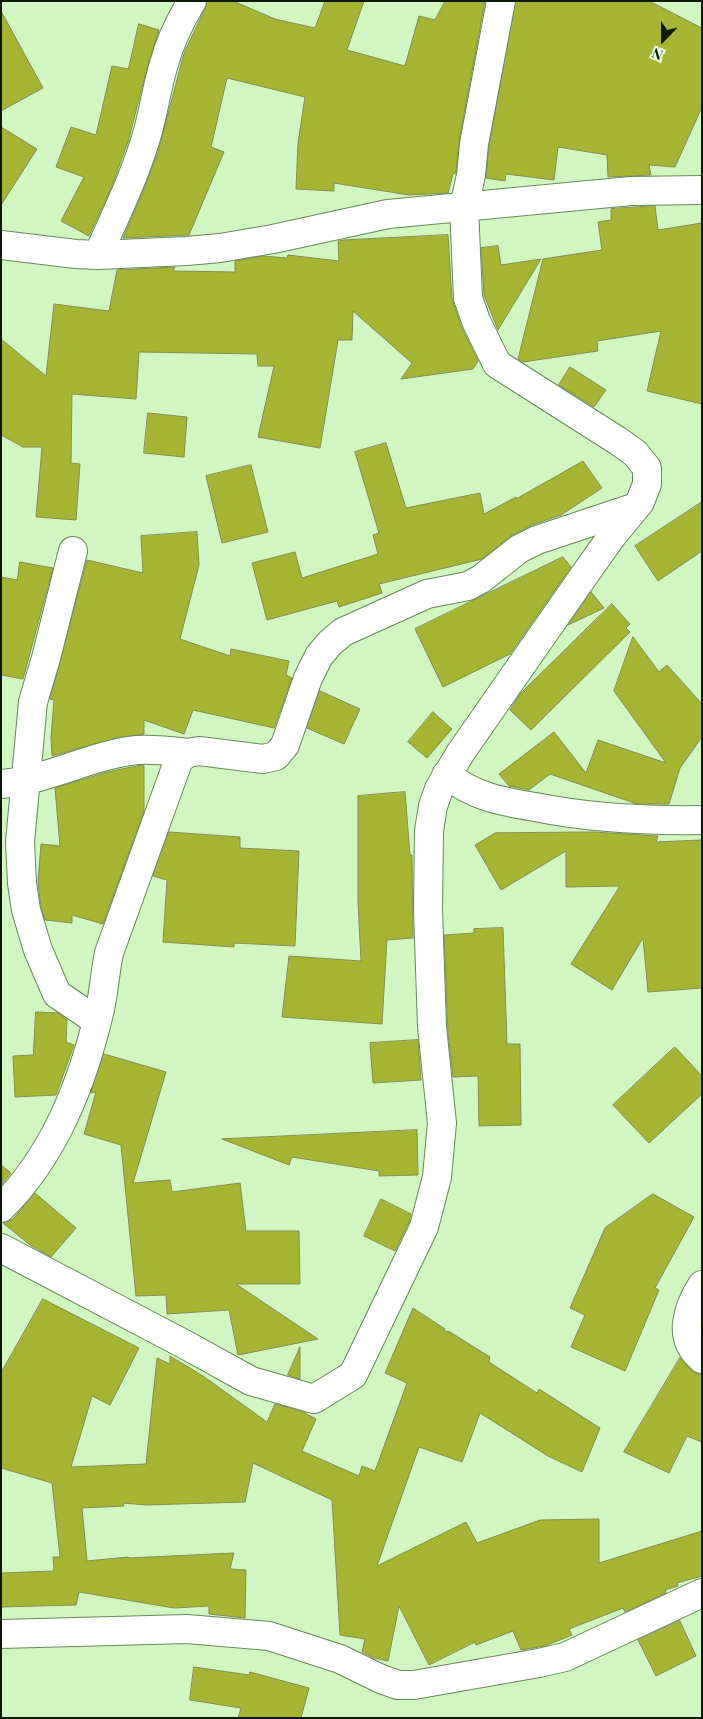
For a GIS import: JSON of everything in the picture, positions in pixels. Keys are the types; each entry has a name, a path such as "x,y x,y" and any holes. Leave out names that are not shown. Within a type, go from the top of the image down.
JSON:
{"street":[{"path":"98,255 133,178 148,129 163,64 170,43 178,24 192,1"},
{"path":"1,1248 184,1344 251,1382 314,1399 352,1376 424,1228 437,1177 442,1122 432,1027 428,909 429,841 433,806 446,775 466,744 612,536 640,502 647,484 647,468 634,453 497,364 476,321 468,298 464,207 501,1"},
{"path":"1,245 55,253 98,255 187,251 220,248 309,232 388,214 631,192 702,190"},
{"path":"13,782 116,754 138,750 188,753 199,751 263,758 276,756 285,745 308,678 319,656 343,632 427,594 468,586 481,579 519,549 537,540 636,507"},
{"path":"73,551 13,782 26,910 38,950 57,994 97,1021"},
{"path":"1,1208 42,1159 59,1128 74,1093 97,1021 109,953 172,776 179,759 188,753"},
{"path":"446,775 462,787 480,795 500,801 564,813 612,818 702,820"},
{"path":"702,1285 690,1307 686,1325 688,1340 696,1354 702,1359"},
{"path":"1,1634 177,1628 269,1636 340,1660 398,1685 414,1685 539,1664 565,1657 702,1593"}],"building":[{"path":"208,1 233,1 275,19 315,28 325,1 364,1 347,50 405,66 419,16 435,20 445,1 485,1 459,141 456,173 453,174 448,193 409,195 334,183 334,191 296,189 298,143 305,97 227,78 211,147 224,152 189,235 123,238 158,152 184,53"},
{"path":"516,1 649,1 702,28 702,107 675,167 649,165 651,175 608,177 607,155 558,147 554,180 506,174 505,181 486,178 489,146"},
{"path":"1,11 43,88 1,111"},
{"path":"139,24 159,30 128,142 111,188 89,236 61,221 84,177 56,167 71,127 96,135 112,66 128,69"},
{"path":"1,127 37,149 1,205"},
{"path":"655,206 658,230 702,223 702,404 647,391 661,331 597,341 598,351 523,362 518,359 543,259 602,250 598,222 611,220 611,209"},
{"path":"448,235 452,299 461,326 478,361 473,369 401,379 412,363 353,311 352,340 338,340 320,448 258,437 274,366 258,366 257,354 139,352 136,399 72,394 71,463 80,464 76,520 36,517 42,447 23,447 1,435 1,339 46,376 54,304 109,311 117,270 175,267 173,271 235,272 235,261 263,256 287,258 288,255 339,261 338,241"},
{"path":"498,246 501,265 541,259 498,330 484,295 481,248"},
{"path":"570,367 606,390 594,407 559,385"},
{"path":"148,413 187,417 184,457 144,453"},
{"path":"386,443 406,508 480,493 484,514 516,497 516,499 583,461 602,488 561,515 532,525 512,535 482,559 379,584 382,593 339,607 337,601 267,620 252,563 295,552 302,578 378,554 373,535 379,533 355,452"},
{"path":"251,465 268,532 222,543 206,476"},
{"path":"702,502 702,551 658,581 635,546"},
{"path":"197,532 199,565 180,639 230,656 231,649 289,661 286,675 292,678 274,728 193,710 184,734 144,720 144,734 116,738 52,756 51,738 54,700 50,699 87,560 143,573 141,536"},
{"path":"563,557 571,567 510,654 443,687 415,629"},
{"path":"20,562 53,568 23,679 1,675 1,577 17,580"},
{"path":"591,592 604,608 568,625"},
{"path":"612,604 630,624 626,628 630,632 531,730 510,710 520,694"},
{"path":"633,637 659,672 667,665 702,704 702,737 680,768 669,804 637,804 550,774 529,790 509,786 499,774 554,732 586,773 598,740 666,763 614,691"},
{"path":"320,691 360,709 344,744 307,728"},
{"path":"433,712 452,729 427,758 408,742"},
{"path":"144,765 144,811 103,924 72,915 72,923 45,920 41,907 38,882 41,844 60,846 55,788 107,772"},
{"path":"405,792 410,855 412,855 413,938 387,940 382,1024 282,1017 289,956 361,961 358,902 358,796"},
{"path":"169,832 240,837 240,848 299,851 295,946 234,943 234,947 163,942 167,880 153,876"},
{"path":"594,832 658,836 656,842 702,840 702,988 648,992 643,938 612,990 571,964 620,886 566,887 566,851 501,890 475,845 495,833"},
{"path":"503,928 507,1044 520,1044 521,1125 479,1126 478,1076 453,1077 448,1033 444,935 474,933 474,929"},
{"path":"36,1012 58,1013 67,1020 66,1042 74,1045 56,1095 15,1097 13,1056 33,1055"},
{"path":"418,1040 421,1080 373,1083 370,1043"},
{"path":"675,1047 702,1076 702,1094 649,1143 613,1105"},
{"path":"104,1054 166,1072 133,1183 170,1180 172,1192 240,1183 246,1231 299,1231 300,1284 236,1284 318,1339 238,1355 229,1310 167,1314 166,1295 136,1296 121,1145 84,1134 96,1092 91,1093"},
{"path":"417,1130 418,1175 379,1176 379,1171 292,1157 289,1165 222,1139"},
{"path":"1,1165 11,1173 1,1185"},
{"path":"35,1193 76,1228 51,1257 30,1245 3,1223 13,1219"},
{"path":"653,1194 694,1217 655,1288 659,1290 625,1371 571,1347 585,1315 570,1308 605,1228"},
{"path":"381,1199 411,1214 395,1251 364,1236"},
{"path":"43,1299 139,1348 110,1405 92,1396 71,1467 146,1464 157,1358 170,1364 170,1356 203,1376 267,1422 275,1404 301,1411 316,1419 302,1451 359,1476 362,1466 375,1471 407,1383 385,1373 413,1308 445,1329 444,1331 450,1332 490,1357 489,1362 537,1393 539,1389 600,1428 582,1472 548,1456 480,1413 462,1462 419,1447 377,1566 466,1522 477,1543 540,1520 599,1519 599,1563 702,1531 702,1576 677,1583 678,1586 665,1590 666,1593 625,1612 623,1608 569,1629 572,1635 545,1646 521,1650 513,1631 476,1645 475,1642 429,1665 399,1606 388,1661 374,1658 362,1652 365,1639 340,1635 332,1500 253,1463 245,1502 146,1505 123,1503 124,1506 82,1508 87,1561 128,1557 234,1553 230,1569 246,1570 245,1618 209,1614 209,1606 174,1608 79,1592 76,1605 1,1607 1,1573 54,1571 53,1557 60,1557 52,1483 1,1468 1,1373"},
{"path":"300,1347 300,1379 288,1375"},
{"path":"680,1358 691,1370 697,1374 702,1374 702,1442 687,1436 669,1473 624,1452"},
{"path":"680,1621 696,1656 656,1676 638,1640"},
{"path":"194,1667 249,1675 250,1672 309,1688 301,1718 238,1718 241,1708 190,1700"}]}
